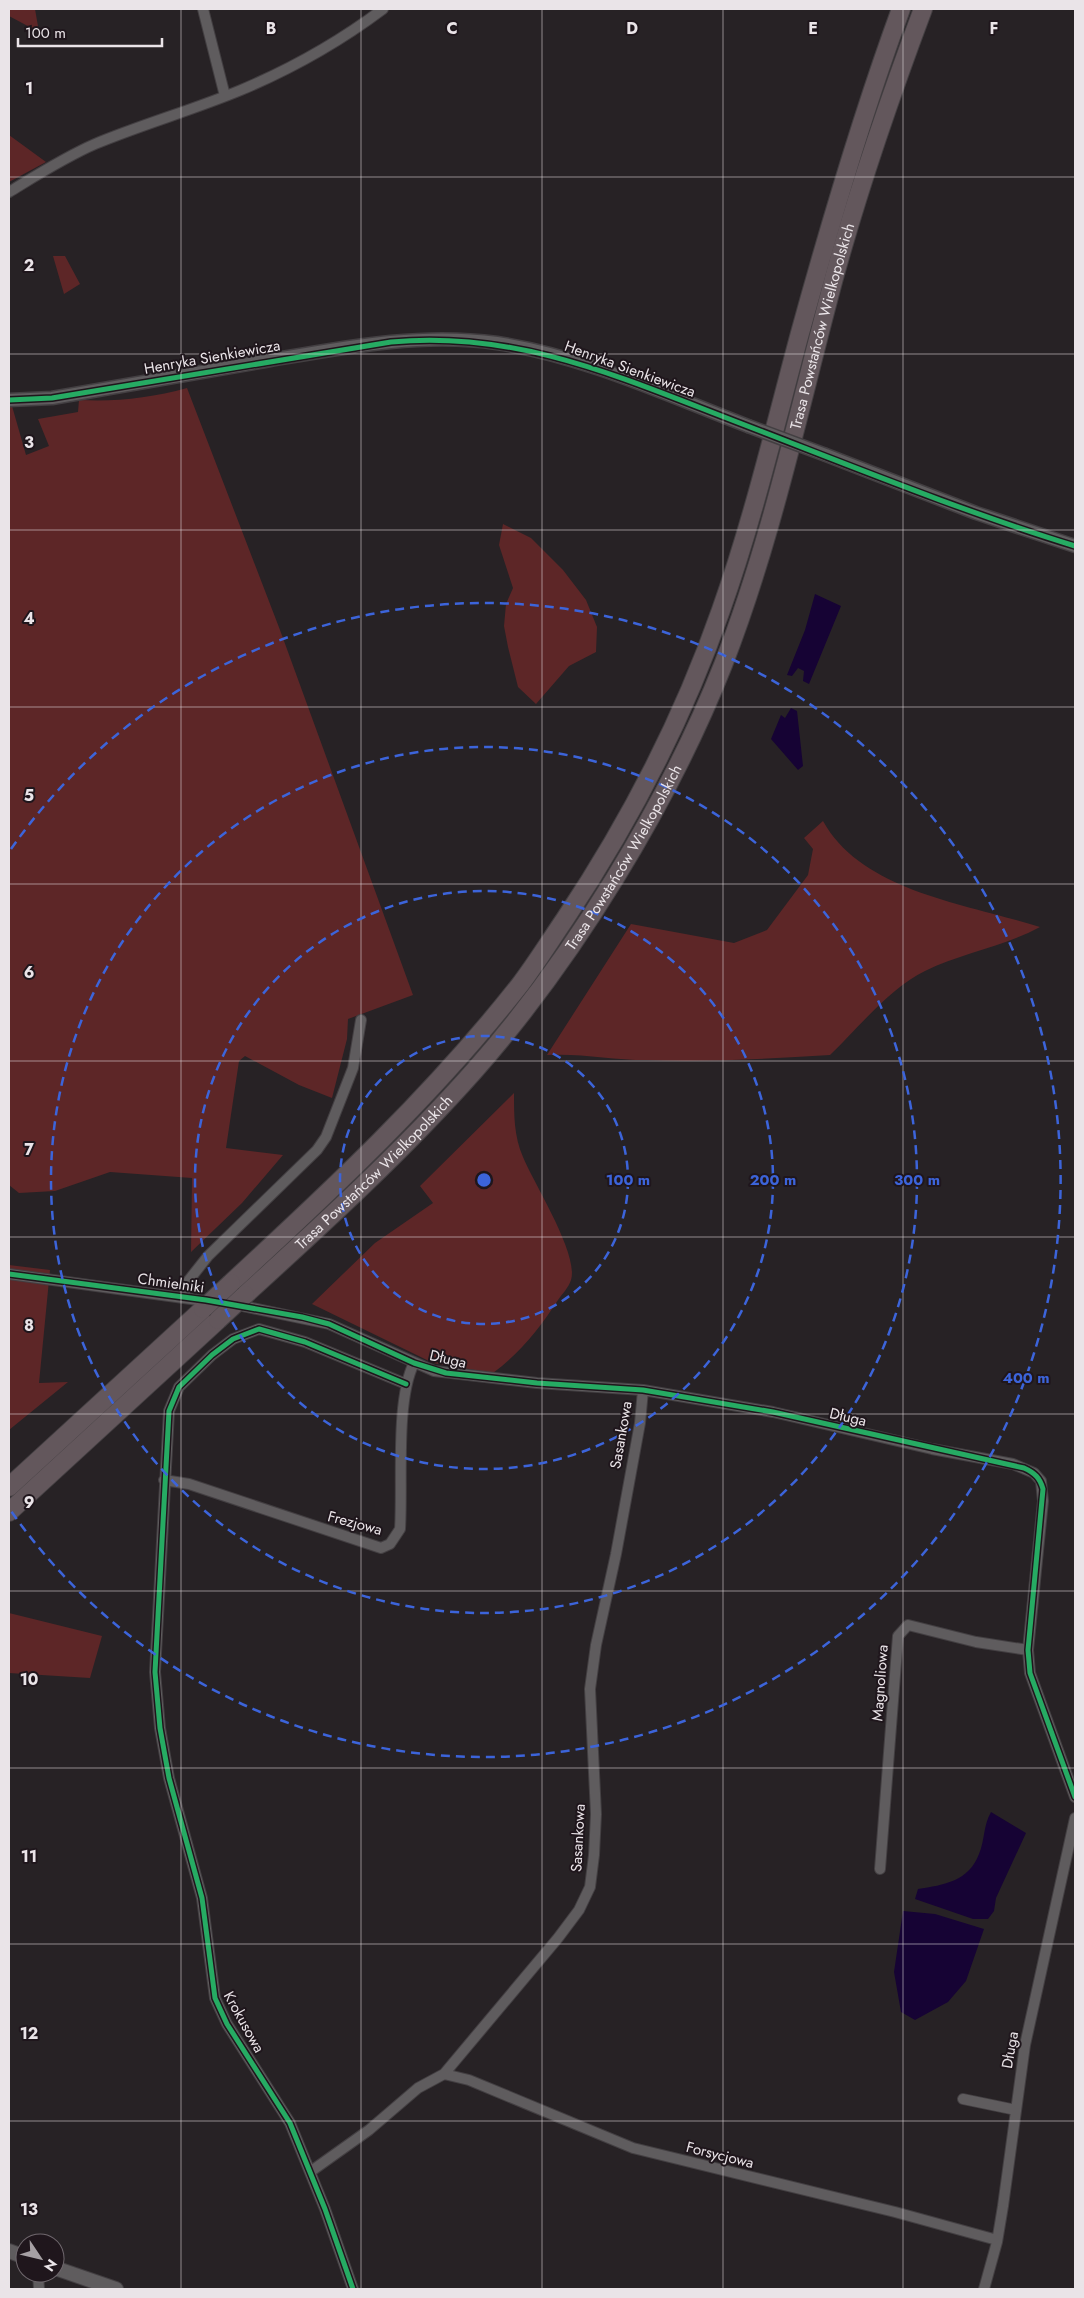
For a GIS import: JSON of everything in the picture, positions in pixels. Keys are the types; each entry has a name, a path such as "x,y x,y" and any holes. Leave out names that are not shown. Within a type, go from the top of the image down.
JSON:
{"highway":[{"name":"Trasa Powstańców Wielkopolskich","path":"9,1487 332,1190 403,1120 522,982 585,889 661,754 688,697 721,612 745,538 829,232 901,9"},
{"name":"Trasa Powstańców Wielkopolskich","path":"9,1512 385,1166 477,1068 530,1003 610,885 664,791 722,667 745,603 774,512 834,279 855,206 899,72 923,9"}],"main road":[{"path":"65,2271 116,2289"}],"street":[{"path":"203,9 225,96"},
{"path":"9,192 62,160 93,145 225,96 297,64 382,9"},
{"name":"Henryka Sienkiewicza","path":"9,400 52,398 364,345 417,339 444,339 498,344 552,355 631,382 960,506 1075,546"},
{"path":"183,1297 190,1280 208,1256 317,1150 326,1137 353,1068 360,1020"},
{"name":"Chmielniki","path":"9,1274 250,1307 329,1324"},
{"name":"Długa","path":"329,1324 434,1371 466,1376 621,1390 643,1390 773,1412 932,1449 1013,1464 1034,1473 1041,1481 1043,1501 1028,1650 1030,1673 1075,1797"},
{"name":"Krokusowa","path":"353,2289 290,2123 227,2024 214,1998 202,1898 169,1778 156,1690 155,1672 164,1538 164,1480 169,1411 179,1387 212,1355 233,1339 259,1329 305,1342 406,1384"},
{"name":"Frezjowa","path":"164,1480 189,1484 381,1548 390,1544 400,1530 403,1419 406,1384 414,1363"},
{"name":"Sasankowa","path":"310,2172 369,2130 418,2088 444,2074 570,1923 590,1887 594,1864 596,1814 590,1689 596,1645 616,1554 640,1423 643,1390"},
{"name":"Magnoliowa","path":"880,1869 898,1636 908,1625 918,1626 976,1642 1028,1650"},
{"name":"Długa","path":"984,2289 997,2240 1025,2045 1075,1818"},
{"name":"Forsycjowa","path":"444,2074 469,2080 633,2148 895,2212 997,2240"},
{"path":"963,2099 1016,2110"}],"shaded area":[{"path":"9,9 35,9 39,32 9,16"},
{"path":"9,135 46,162 9,182"},
{"path":"53,256 65,256 80,284 64,294"},
{"path":"187,388 280,630 413,995 348,1019 347,1039 332,1098 299,1085 245,1056 239,1061 226,1148 283,1155 242,1203 191,1252 192,1178 110,1172 55,1191 19,1193 9,1185 9,406 12,406 26,455 49,446 38,419 78,412 79,400 133,398"},
{"path":"503,524 531,538 563,570 586,600 597,627 596,652 569,666 536,704 518,687 504,626 506,604 513,588 499,545"},
{"path":"815,594 841,606 809,684 803,681 804,671 798,668 792,676 787,675 805,630"},
{"path":"791,708 797,711 803,766 798,770 771,739 781,715 785,718"},
{"path":"823,821 841,845 863,864 890,880 950,902 1040,927 1012,940 953,959 912,978 875,1009 830,1055 692,1061 547,1055 631,924 734,943 767,930 808,875 813,849 804,838"},
{"path":"514,1093 515,1126 520,1149 562,1237 572,1268 571,1280 567,1288 537,1330 521,1348 493,1373 433,1363 312,1304 375,1243 433,1203 420,1186"},
{"path":"9,1265 50,1270 39,1383 68,1382 9,1430"},
{"path":"9,1613 102,1636 90,1678 9,1673"},
{"path":"991,1812 1026,1833 996,1898 994,1911 988,1919 973,1919 915,1899 918,1889 946,1883 962,1876 969,1870 979,1854"},
{"path":"903,1911 935,1914 984,1929 966,1981 948,2002 915,2020 901,2012 894,1972"}],"cycle path":[{"path":"9,400 52,398 391,342 438,340 482,343 526,350 610,374 947,503 1075,546"},
{"path":"9,1274 206,1300 302,1317 329,1324 414,1363 446,1373 537,1383 643,1390 773,1412 1024,1468 1039,1479 1043,1489 1028,1650 1030,1673 1075,1797"},
{"path":"353,2289 325,2209 290,2123 227,2024 215,1998 202,1898 169,1778 160,1728 155,1672 169,1411 179,1387 212,1355 233,1339 259,1329 305,1342 406,1384"}]}
